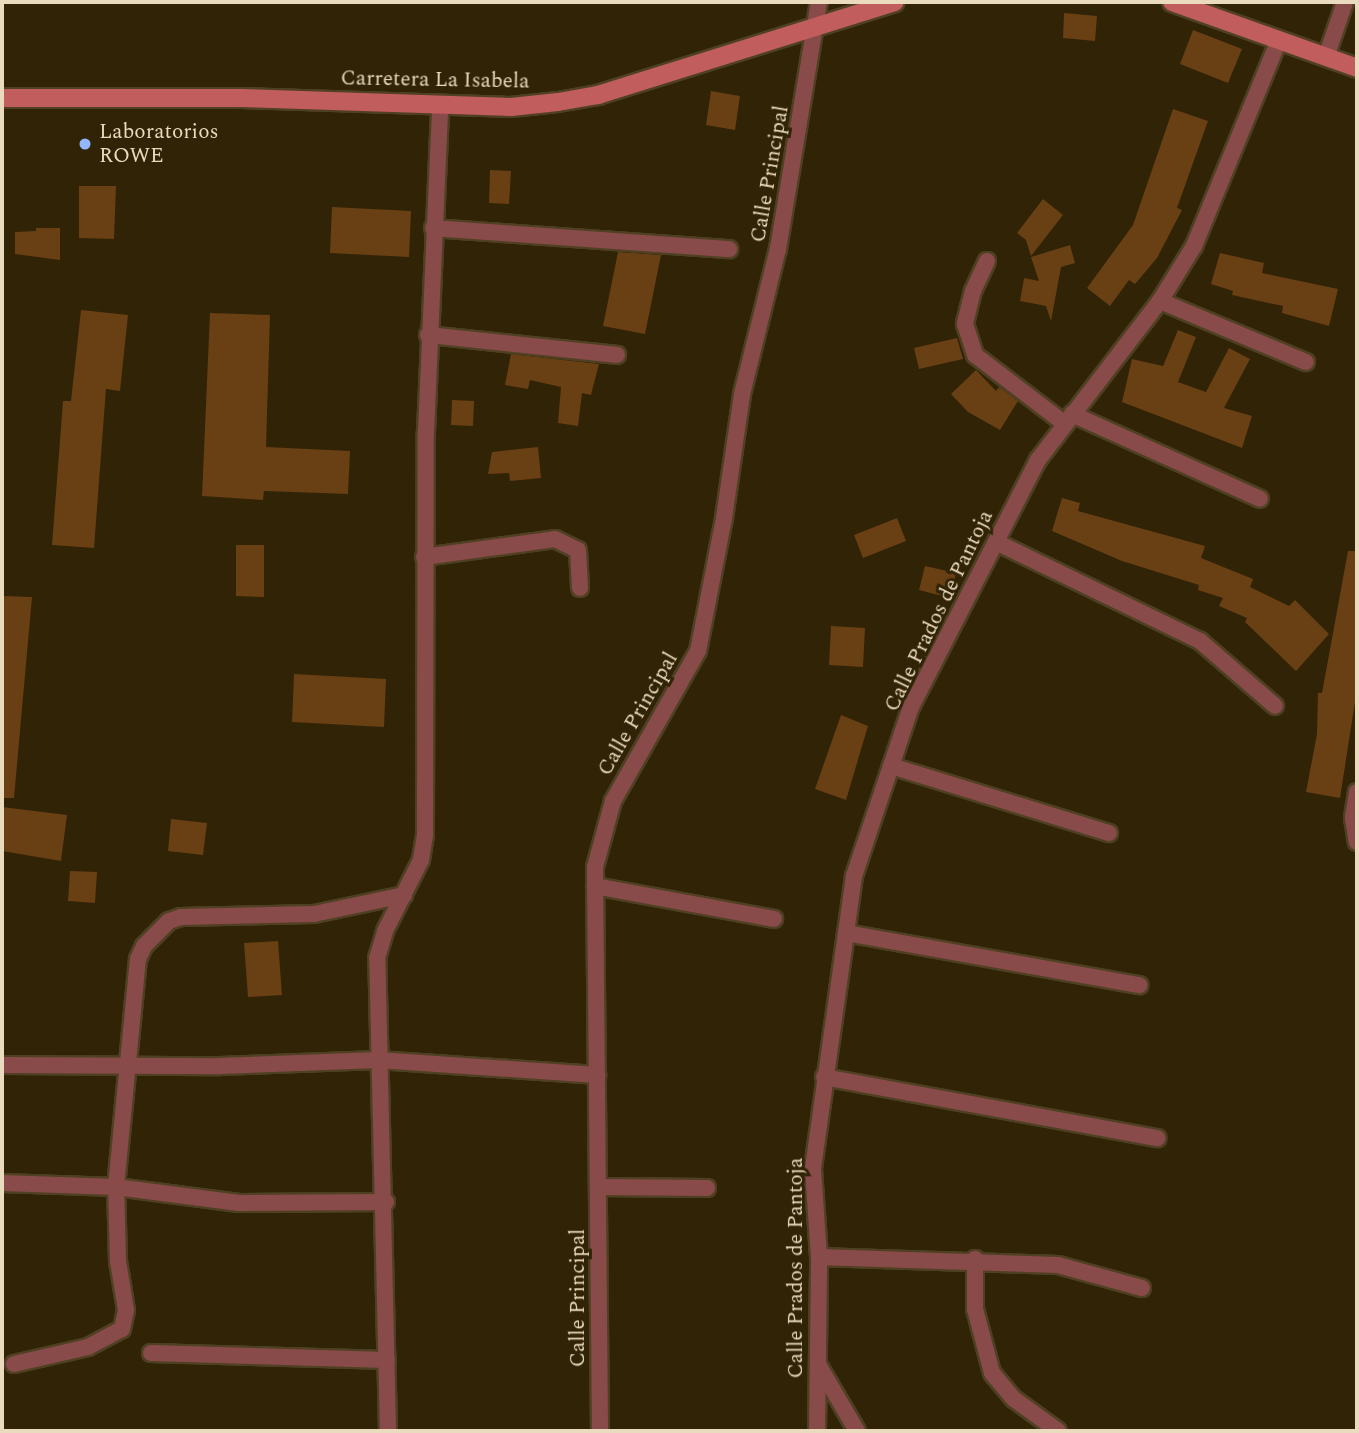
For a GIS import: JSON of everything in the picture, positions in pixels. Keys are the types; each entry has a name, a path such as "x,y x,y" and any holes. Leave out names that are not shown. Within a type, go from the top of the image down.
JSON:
{"main road":[{"name":"Carretera La Isabela","path":"2,98 242,98 510,107 598,95 895,2"},
{"path":"1172,2 1357,68"}],"street":[{"name":"Calle Principal","path":"600,1431 595,867 613,801 636,753 698,651 724,518 742,394 778,249 819,26 819,2"},
{"path":"1326,57 1345,2"},
{"name":"Calle Prados de Pantoja","path":"817,1431 819,1256 813,1168 854,876 911,707 1038,460 1160,301 1194,246 1279,40"},
{"path":"388,1431 386,1202 378,1060 377,958 385,931 421,860 425,836 428,335 440,105"},
{"path":"433,228 729,249"},
{"path":"987,261 973,291 965,324 975,355 1068,418 1260,499"},
{"path":"1160,301 1306,362"},
{"path":"428,335 617,355"},
{"path":"425,557 555,538 578,550 580,588"},
{"path":"996,542 1200,641 1275,706"},
{"path":"891,766 1109,833"},
{"path":"1357,792 1353,818 1357,842"},
{"path":"595,886 774,919"},
{"path":"14,1364 88,1347 122,1329 126,1311 118,1261 116,1187 139,953 169,921 314,914 404,895"},
{"path":"846,933 1139,985"},
{"path":"2,1065 127,1067 378,1060 597,1075"},
{"path":"824,1077 1157,1138"},
{"path":"2,1183 116,1187 239,1203 386,1202"},
{"path":"598,1187 707,1188"},
{"path":"819,1256 975,1259 1058,1265 1142,1288"},
{"path":"975,1259 975,1309 992,1373 1014,1399 1058,1431"},
{"path":"151,1353 387,1360"},
{"path":"818,1364 858,1431"}],"building":[{"path":"1064,13 1097,16 1095,41 1063,38"},
{"path":"1193,30 1242,49 1228,83 1180,64"},
{"path":"711,91 740,96 735,130 706,125"},
{"path":"1173,109 1208,121 1177,208 1182,210 1157,258 1135,284 1129,280 1110,306 1087,288 1133,225"},
{"path":"490,170 511,171 509,204 489,203"},
{"path":"79,186 116,186 114,239 79,238"},
{"path":"1043,199 1063,215 1031,256 1026,240 1017,233"},
{"path":"332,207 411,211 409,257 330,253"},
{"path":"36,228 60,228 60,260 15,254 15,232 36,231"},
{"path":"1070,245 1075,263 1061,267 1051,321 1046,306 1020,301 1024,278 1039,281 1031,257"},
{"path":"618,252 661,255 645,334 603,326"},
{"path":"1220,253 1264,263 1262,273 1338,289 1329,326 1282,313 1283,306 1232,295 1233,291 1211,284"},
{"path":"81,310 128,315 120,391 106,389 94,548 52,545 63,401 71,401"},
{"path":"210,313 270,315 266,447 350,451 348,494 264,491 263,500 202,496"},
{"path":"1178,330 1196,337 1178,382 1206,392 1229,348 1250,359 1224,408 1252,416 1242,448 1122,402 1132,359 1163,366"},
{"path":"957,338 963,359 919,369 914,348"},
{"path":"511,354 599,364 591,395 582,393 578,426 558,423 561,387 530,380 528,389 505,385"},
{"path":"976,370 996,391 999,387 1018,401 1000,430 968,412 951,394"},
{"path":"452,400 474,401 473,426 451,425"},
{"path":"538,447 541,478 510,481 509,473 488,474 492,452"},
{"path":"1062,498 1080,503 1078,511 1205,546 1201,558 1253,579 1250,587 1289,606 1295,600 1329,634 1296,671 1245,622 1247,618 1219,606 1223,598 1198,590 1199,585 1122,561 1052,531"},
{"path":"897,518 906,541 863,558 854,535"},
{"path":"236,545 264,545 264,597 236,596"},
{"path":"1348,551 1357,551 1357,689 1340,798 1306,792 1317,734 1318,693 1322,693"},
{"path":"925,566 956,573 950,598 919,590"},
{"path":"2,596 32,597 14,798 2,798"},
{"path":"831,626 865,628 863,667 829,665"},
{"path":"294,674 386,679 384,727 292,722"},
{"path":"841,715 868,726 846,800 815,789"},
{"path":"2,807 67,815 61,861 2,851"},
{"path":"171,819 207,823 203,855 168,851"},
{"path":"70,871 97,872 95,903 68,901"},
{"path":"278,941 282,995 248,997 244,943"}],"place":[{"name":"Laboratorios ROWE","path":"85,144"}]}
